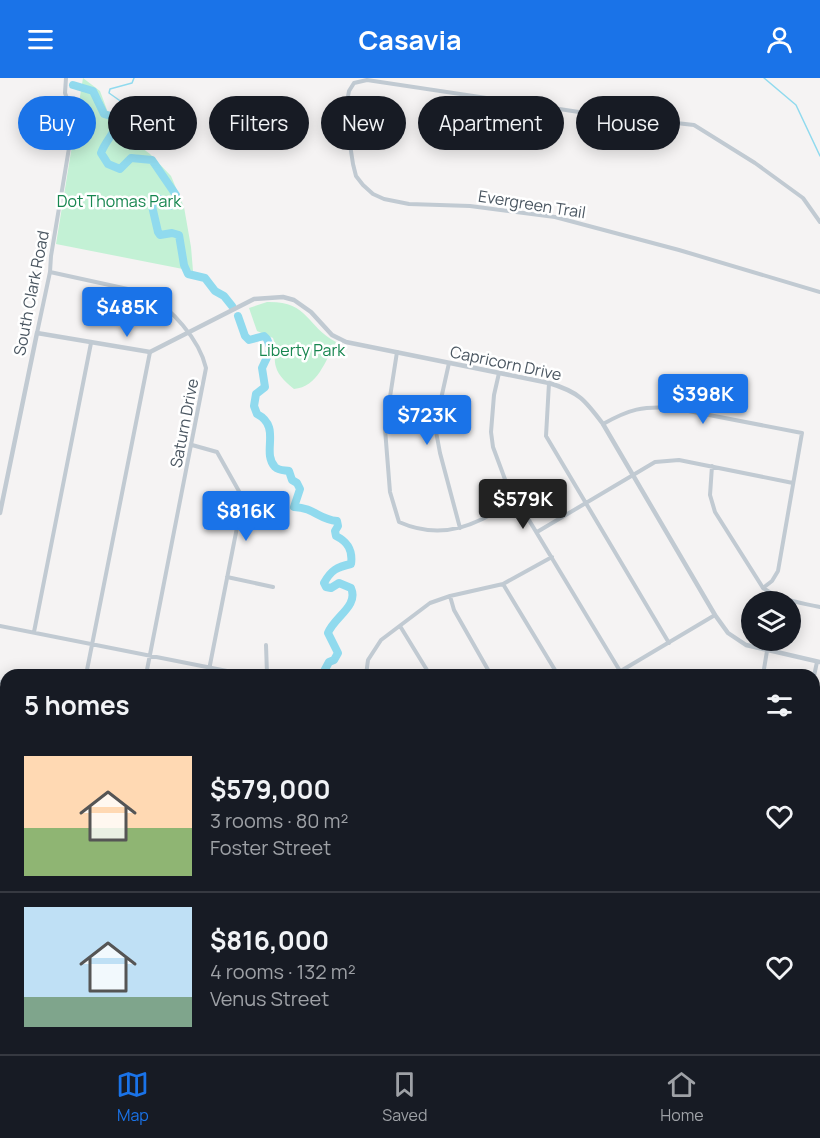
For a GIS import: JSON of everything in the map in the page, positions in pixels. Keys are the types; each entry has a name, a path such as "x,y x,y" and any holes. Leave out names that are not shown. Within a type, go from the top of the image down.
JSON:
{"street":[{"name":"South Clark Road","path":"0,513 50,272 52,246 74,118 74,112 65,93 66,78"},
{"name":"Evergreen Trail","path":"820,222 802,198 755,163 694,124 579,112 373,81 361,81 351,86 347,96 345,112 356,176 373,194 384,200 409,204 477,207 555,217 679,250 820,292"},
{"name":"Saturn Drive","path":"50,272 146,293 189,333 206,368 147,669"},
{"name":"Capricorn Drive","path":"150,352 254,299 283,297 294,300 311,312 332,335 346,342 549,383 568,389 586,401 603,424 715,615 728,633 741,642"},
{"path":"37,333 150,352 87,669"},
{"path":"34,632 91,343"},
{"path":"397,352 384,429 390,492 399,522 416,530 454,530 490,516 517,499"},
{"path":"449,363 435,426 460,528"},
{"path":"499,373 494,396 491,432 492,447 506,482 619,669"},
{"path":"549,383 546,436 669,643"},
{"path":"603,424 626,411 654,406 802,433 778,571 772,581 763,588"},
{"path":"192,445 209,448 220,456 242,502 209,667"},
{"path":"537,532 655,462 679,460 793,483"},
{"path":"712,466 710,495 715,512 763,588 772,595 820,607"},
{"path":"240,519 260,523"},
{"path":"367,669 368,660 381,640 430,603 503,584 552,557"},
{"path":"227,577 273,587"},
{"path":"503,584 554,669"},
{"path":"450,596 454,610 488,669"},
{"path":"624,669 715,615"},
{"path":"0,626 220,669"},
{"path":"400,626 426,669"},
{"path":"266,645 267,669"},
{"path":"764,669 767,651"},
{"name":"Capricorn Drive","path":"767,651 819,662"}],"green space":[{"name":"Dot Thomas Park","path":"83,78 100,91 108,113 108,150 145,150 171,176 184,207 193,271 56,244 71,150 96,150 96,96 80,96"},
{"name":"Liberty Park","path":"267,302 281,303 299,310 326,336 336,342 320,372 302,387 294,389 281,377 275,364 273,338 257,331 249,308"}],"waterway":[{"path":"113,96 109,93 110,89 132,83 134,78"},
{"path":"764,78 796,105 820,156"},
{"path":"73,85 93,91 104,114 118,118 116,127 101,153 108,164 120,169 131,158 152,160 176,195 176,203 170,206 160,199 152,206 158,232 160,235 172,233 179,235 184,265 188,274 205,278 215,291 224,296 232,306"},
{"path":"238,316 245,336 249,340 264,336 271,349 262,368 265,387 256,394 254,406 257,414 268,426 271,461 280,470 289,471 292,480 297,483 300,489 294,507 307,509 337,521 336,536 347,544 350,551 351,564 335,570 324,583 326,587 331,588 339,583 351,588 353,594 349,606 328,633 338,653 325,669"}]}
